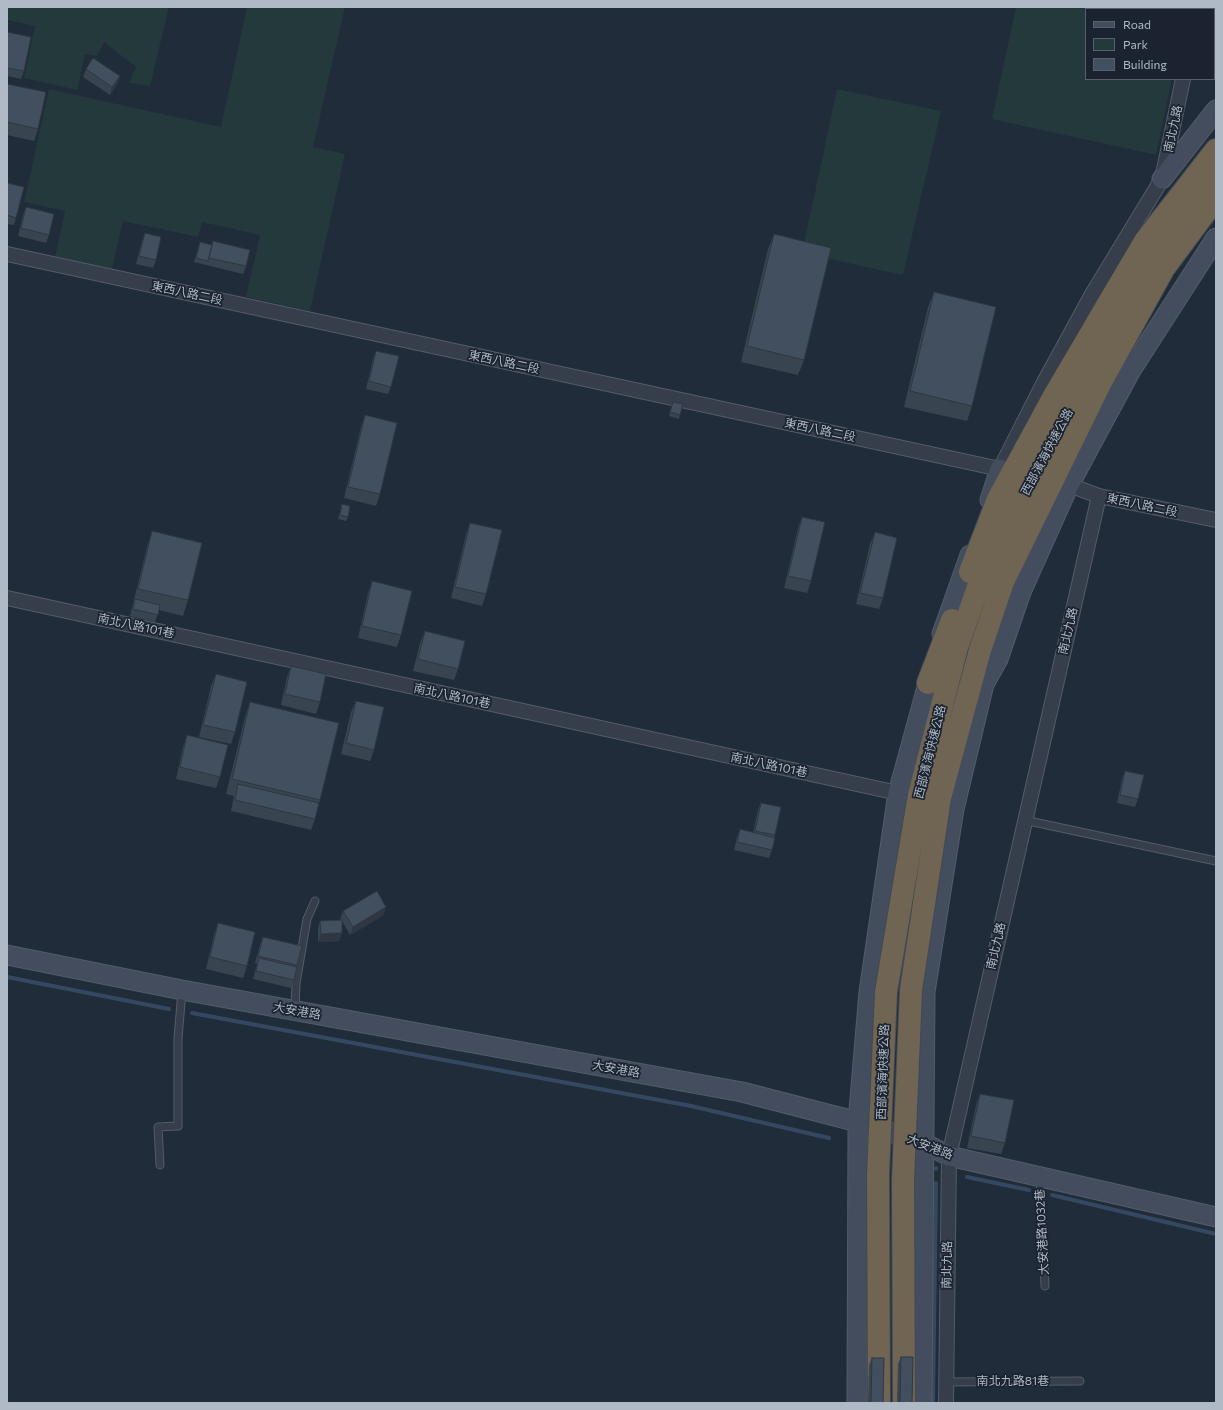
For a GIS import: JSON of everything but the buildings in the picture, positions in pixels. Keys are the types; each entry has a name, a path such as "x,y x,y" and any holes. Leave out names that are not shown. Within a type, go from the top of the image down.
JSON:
{"highway":[{"path":"928,683 998,499 1055,394 1146,241 1216,150"},
{"name":"西部濱海快速公路","path":"879,1403 878,1175 886,992 908,794 983,573 1133,289 1216,167"},
{"name":"西部濱海快速公路","path":"904,1403 903,1180 911,990 940,798 980,650 1003,582 1115,356 1164,268 1216,198"},
{"path":"984,684 1033,544 1151,317 1216,218"}],"street":[{"name":"南北九路","path":"1000,469 1043,384 1091,296 1162,179 1183,80"},
{"path":"1162,179 1216,110"},
{"path":"922,1403 925,992 954,809 984,684 998,659 1021,592 1069,485 1131,370 1216,238"},
{"name":"東西八路二段","path":"7,254 1000,469"},
{"path":"857,1403 858,1122 869,992 928,683 941,638 1000,469"},
{"name":"東西八路二段","path":"1069,485 1099,496 1216,520"},
{"name":"南北九路","path":"946,1403 945,1382 949,1156 1024,820 1099,496"},
{"name":"南北八路101巷","path":"7,598 908,794"},
{"name":"大安港路","path":"7,955 182,990 742,1092 858,1122 924,1143 949,1156 1216,1217"}],"lane":[{"path":"1024,820 1216,861"},
{"path":"295,1011 296,983 307,919 315,901"},
{"path":"160,1166 158,1127 178,1126 178,1038 182,990"},
{"name":"大安港路1032巷","path":"1040,1178 1045,1286"},
{"name":"南北九路81巷","path":"945,1382 1080,1381"}],"green space":[{"path":"7,7 169,7 150,86 129,83 136,67 104,42 97,56 85,54 77,90 24,78 35,26 7,20"},
{"path":"247,7 345,7 313,147 345,154 310,311 246,297 260,235 202,222 198,237 123,221 112,269 55,257 65,211 24,202 49,89 221,127"},
{"path":"1016,7 1188,7 1085,8 1085,80 1172,80 1156,155 992,119"},
{"path":"837,89 941,111 903,275 802,253"}],"waterway":[{"path":"7,977 169,1009"},
{"path":"192,1013 691,1106 829,1138"},
{"path":"967,1177 1029,1190"},
{"path":"933,1403 936,1183"},
{"path":"1052,1195 1216,1234"}]}
